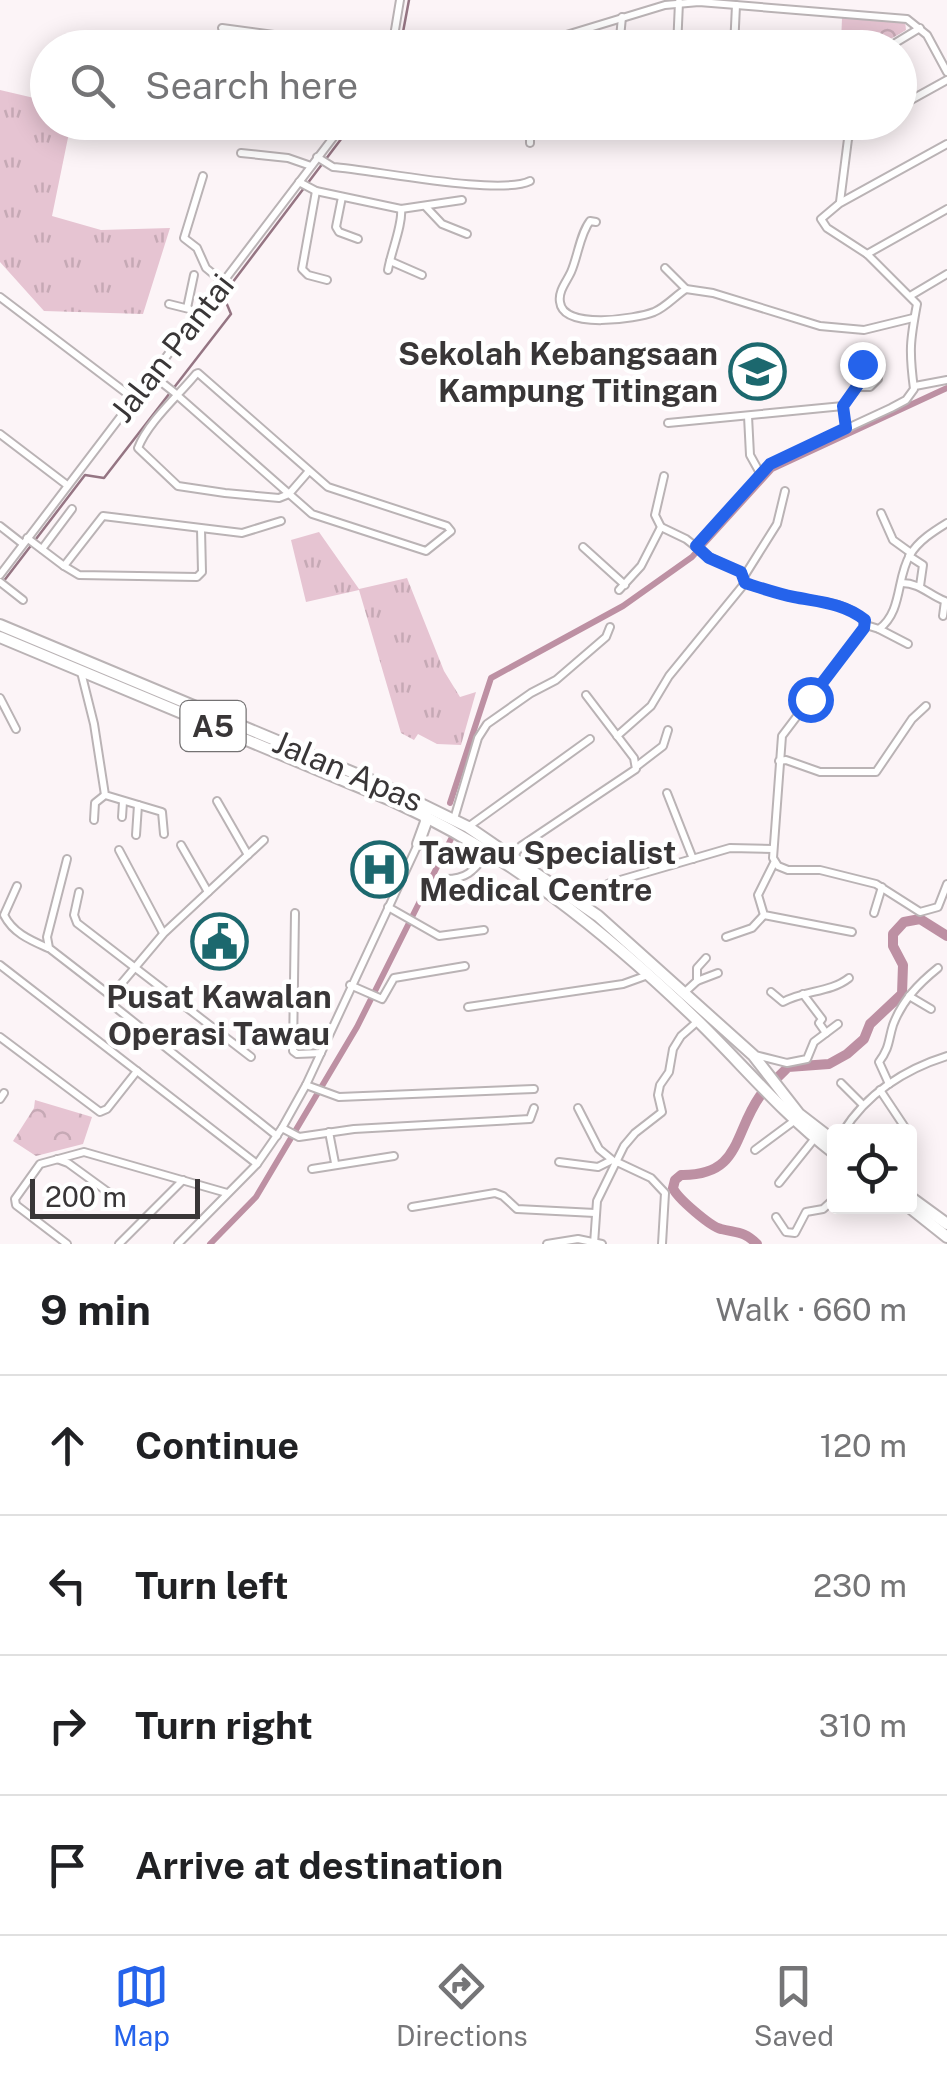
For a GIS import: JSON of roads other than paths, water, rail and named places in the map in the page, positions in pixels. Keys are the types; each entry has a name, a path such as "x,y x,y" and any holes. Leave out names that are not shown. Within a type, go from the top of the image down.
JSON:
{"highway":[{"name":"Jalan Apas","path":"0,625 416,800 608,937 756,1080 827,1136"},
{"name":"Jalan Apas","path":"0,636 426,816 468,827 576,899 754,1055 794,1121 827,1147"},
{"path":"415,849 426,816 416,800"},
{"path":"542,877 539,884 561,903"},
{"path":"723,1028 738,1050 736,1060"},
{"path":"917,1202 947,1224"},
{"path":"917,1213 947,1236"}],"street":[{"path":"395,30 400,0"},
{"path":"677,30 679,2"},
{"path":"582,30 679,2 899,17 921,28 947,76 917,95"},
{"path":"735,30 736,5"},
{"path":"621,30 622,18"},
{"path":"222,28 237,30"},
{"path":"917,30 921,28"},
{"name":"Jalan Pantai","path":"2,581 32,544 67,485 151,374 307,187 310,166 322,161 334,140"},
{"path":"840,203 848,140"},
{"path":"697,546 770,464 906,400 915,386 910,364 912,318 917,309 910,296 867,254 823,224 822,216 947,144"},
{"path":"241,153 288,158 310,166"},
{"path":"322,161 484,185 520,185 530,181"},
{"path":"203,176 184,238 198,248 206,268 224,282"},
{"path":"327,280 308,275 302,269 307,187 401,209 462,200"},
{"path":"342,196 336,227 358,239"},
{"path":"425,206 442,224 468,234"},
{"path":"401,209 401,224 395,234 389,266 422,275"},
{"path":"867,254 947,209"},
{"path":"596,222 590,221 585,228 581,248 562,290 560,303 566,313 584,320 624,318 653,312 686,289"},
{"path":"665,268 686,289 713,293 820,326 843,330 882,327 912,318"},
{"path":"910,296 947,274"},
{"path":"187,308 194,275"},
{"path":"0,297 133,398"},
{"path":"169,304 187,308 195,318"},
{"path":"151,374 167,387 176,395 289,494 320,518 426,551 450,531 447,526 328,487 198,373 176,395 138,448 172,482 185,487 266,497 289,494 309,471"},
{"path":"915,386 947,380"},
{"path":"668,423 843,406 858,387"},
{"path":"843,406 846,428"},
{"path":"748,416 750,455 760,472"},
{"path":"0,434 67,485"},
{"path":"664,476 655,515 661,527 745,579 792,597 822,600 855,613 866,625 908,644"},
{"path":"617,736 654,701 668,676 745,579 777,524 785,492"},
{"path":"32,544 72,509"},
{"path":"881,513 893,540 924,568 920,586"},
{"path":"64,566 103,516 242,533 281,521"},
{"path":"879,629 890,617 910,554 947,523"},
{"path":"0,526 79,575 196,577 202,572 200,529"},
{"path":"583,547 622,588 641,566 661,527"},
{"path":"2,581 23,600"},
{"path":"902,583 920,586 945,601 943,616"},
{"path":"764,915 758,896 774,863 779,745 786,729 866,625"},
{"path":"178,1244 283,1132 415,849 428,829 454,825 478,738 487,724 556,680 606,637 610,626"},
{"path":"80,670 94,724 105,795"},
{"path":"586,695 637,766"},
{"path":"0,698 16,730"},
{"path":"779,761 820,772 876,772 926,706"},
{"path":"512,857 521,846 633,772 663,746 668,730"},
{"path":"468,827 590,739"},
{"path":"667,793 693,859"},
{"path":"105,795 162,812 164,834"},
{"path":"94,820 96,803 105,795"},
{"path":"216,801 248,855"},
{"path":"394,801 420,822 415,849"},
{"path":"122,818 123,802"},
{"path":"136,835 138,805"},
{"path":"111,996 164,933 264,840"},
{"path":"182,845 208,892"},
{"path":"576,899 603,886 737,847 773,849"},
{"path":"119,850 164,933"},
{"path":"443,879 458,880 469,874 487,853"},
{"path":"49,948 46,938 67,859"},
{"path":"774,863 788,870 836,873 882,887 913,909 926,912 938,907 947,884"},
{"path":"17,886 4,916 19,933 49,948 111,996 115,1007 283,1132 299,1136 530,1120 534,1108"},
{"path":"874,913 882,887"},
{"path":"79,892 74,920 251,1057"},
{"path":"388,906 440,936 484,930"},
{"path":"295,913 293,1051 321,1052"},
{"path":"764,915 852,932"},
{"path":"726,937 752,928 764,915"},
{"path":"697,982 698,968 706,958"},
{"path":"0,965 257,1164"},
{"path":"350,984 382,999 394,978 464,966"},
{"path":"890,1084 879,1062 890,1046 894,1025 914,988 938,968"},
{"path":"684,993 718,973"},
{"path":"468,1006 623,984 648,975"},
{"path":"772,992 781,1002 836,987 850,978"},
{"path":"803,993 822,1019 820,1023 826,1033"},
{"path":"909,996 931,1008"},
{"path":"547,1244 578,1239 597,1243 595,1213 614,1162 629,1138 662,1112 658,1095 673,1060 673,1050 681,1036 698,1021"},
{"path":"754,1055 794,1063 810,1056 814,1042 838,1024"},
{"path":"0,1037 97,1111 107,1110 137,1071"},
{"path":"848,1124 862,1104 880,1090 947,1056"},
{"path":"841,1084 862,1104"},
{"path":"306,1085 339,1097 534,1088"},
{"path":"880,1090 903,1124"},
{"path":"578,1108 599,1149 614,1162 651,1178 665,1194 662,1244"},
{"path":"755,1150 794,1121"},
{"path":"329,1132 335,1162"},
{"path":"779,1183 815,1138"},
{"path":"68,1244 16,1205 36,1168 56,1159 84,1152 228,1194"},
{"path":"77,1169 84,1152"},
{"path":"312,1168 394,1156"},
{"path":"56,1159 112,1195"},
{"path":"559,1162 598,1167 614,1162"},
{"path":"120,1244 182,1180"},
{"path":"412,1207 495,1193 504,1196 517,1210 595,1213"},
{"path":"776,1218 786,1232 795,1233 806,1212 827,1206"}],"waterway":[{"path":"403,30 409,0"},
{"path":"0,586 85,475 104,478 231,314 223,295 340,140"},
{"path":"450,803 491,678 623,606 692,557 772,469 947,388"},
{"path":"210,1244 256,1197 357,1027 451,839"},
{"path":"757,1244 702,1218 676,1193 675,1180 681,1175 715,1168 725,1160 760,1096 788,1067 829,1064 864,1039 870,1024 902,994 903,965 893,946 893,934 904,922 920,919 947,936"}],"place":[{"name":"Sekolah Kebangsaan Kampung Titingan","path":"757,371"},
{"name":"Tawau Specialist Medical Centre","path":"380,870"},
{"name":"Pusat Kawalan Operasi Tawau","path":"219,942"}]}
